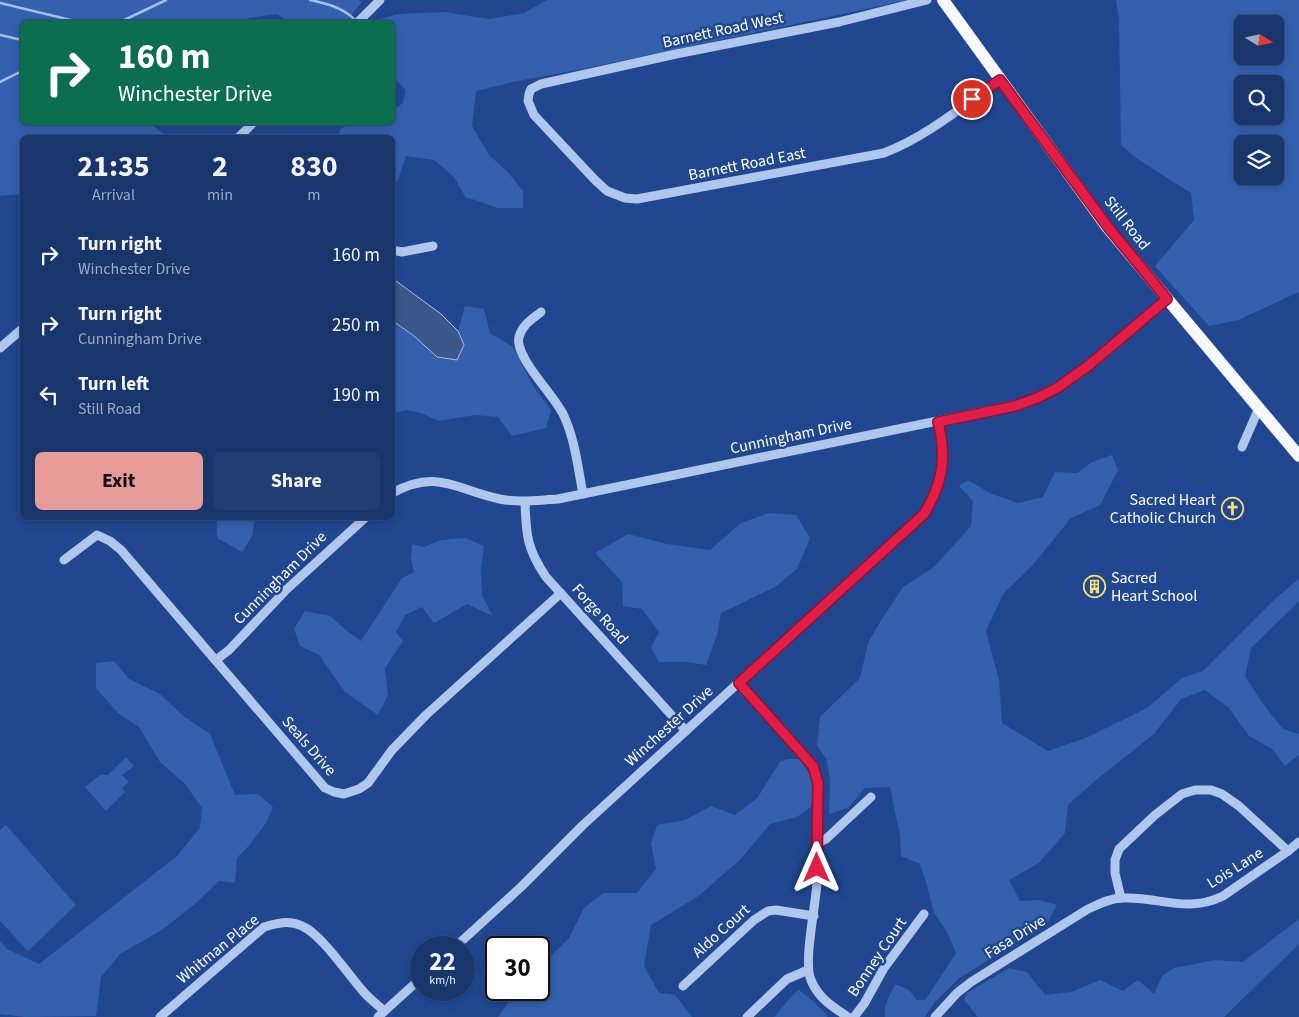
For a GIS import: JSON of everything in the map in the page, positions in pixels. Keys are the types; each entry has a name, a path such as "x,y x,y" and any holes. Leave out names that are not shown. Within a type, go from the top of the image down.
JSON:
{"main road":[{"name":"Still Road","path":"943,0 1104,222 1259,408 1297,448"}],"street":[{"path":"360,20 380,0"},
{"name":"Barnett Road West","path":"529,94 531,90 541,84 676,54 839,22 927,0"},
{"name":"Barnett Road East","path":"529,94 528,101 534,115 595,180 607,191 615,195 637,199 884,153 903,146 1000,80"},
{"path":"241,135 251,125"},
{"path":"395,251 402,252 432,246"},
{"name":"Cunningham Drive","path":"395,492 405,486 424,481 443,481 500,499 524,502 558,499 1015,406 1057,388 1088,366 1167,299"},
{"path":"541,312 523,328 518,338 519,346 524,357 564,415 576,452 583,494"},
{"path":"0,348 20,331"},
{"path":"1242,448 1259,408"},
{"name":"Winchester Drive","path":"467,936 583,825 924,514 941,477 943,456 938,422"},
{"name":"Forge Road","path":"524,502 526,532 532,553 546,577 686,731"},
{"name":"Cunningham Drive","path":"216,660 229,650 287,589 363,520"},
{"name":"Seals Drive","path":"64,560 97,535 110,541 120,550 326,788 344,794 359,789 368,783 392,750 426,715 561,593"},
{"path":"739,683 813,766 818,783 817,882 808,952 808,970 810,979 820,996 844,1016"},
{"path":"1121,898 1115,873 1115,860 1119,849 1175,799 1182,794 1195,790 1211,790 1228,798 1288,851"},
{"path":"817,841 826,839 871,797"},
{"name":"Lois Lane","path":"1121,898 1191,905 1212,902 1299,842"},
{"name":"Fasa Drive","path":"936,1017 957,993 971,982 1088,909 1106,901 1121,898"},
{"name":"Aldo Court","path":"683,986 754,920 768,912 776,910 814,916"},
{"name":"Bonney Court","path":"854,1017 864,1004 884,968 924,914"},
{"name":"Whitman Place","path":"160,1017 264,927 279,922 290,922 302,926 316,935 381,1014"},
{"path":"747,1017 787,979 808,970"},
{"path":"381,1014 410,988"}],"shaded area":[{"path":"0,0 359,0 362,2 348,20 286,20 277,14 249,18 247,20 20,20 20,125 152,125 165,135 20,135 20,194 0,196"},
{"path":"547,0 908,0 476,91 472,126 489,155 508,172 523,191 523,208 498,208 466,198 454,177 434,160 406,156 395,184 395,135 339,135 340,130 346,125 395,125 395,109 403,103 406,90 395,79 395,20 375,20 400,14 445,12 489,19 524,13"},
{"path":"1116,0 1299,0 1299,292 1238,320 1209,326 1155,266 1194,220 1191,193 1136,158 1121,145 1119,19"},
{"path":"395,280 441,314 458,331 464,345 457,360 437,357 414,336 395,322"},
{"path":"465,306 484,309 490,333 513,347 533,386 551,410 546,428 512,436 498,417 475,415 439,421 421,413 406,410 395,413 395,323 414,336 437,357 464,345 458,331"},
{"path":"1112,455 1118,470 1100,505 1071,518 1031,567 1003,594 986,631 999,680 1002,723 1048,751 1088,737 1147,708 1182,678 1203,671 1277,597 1299,579 1299,601 1251,648 1245,676 1263,704 1283,729 1299,734 1299,755 1285,766 1272,749 1249,736 1229,708 1205,690 1181,699 1154,734 1091,784 1068,805 1065,833 1039,863 1009,880 1020,901 1039,900 1057,905 1046,926 1030,928 1012,945 958,979 935,1002 925,1017 885,1017 885,1006 895,984 909,990 917,1000 925,1000 956,953 946,930 934,913 920,864 901,856 900,835 890,787 865,788 848,808 829,814 830,781 827,760 817,745 820,717 860,678 868,643 903,587 934,567 971,526 973,501 959,486 968,480 992,494 1018,503 1043,497 1055,472 1077,473 1092,462"},
{"path":"769,513 796,515 810,538 797,569 775,587 721,613 717,635 706,665 687,662 659,662 651,647 659,632 642,609 623,606 622,582 595,553 628,534 667,544 710,550 741,523"},
{"path":"217,520 255,520 252,536 242,552 217,538"},
{"path":"465,538 484,546 481,568 482,596 493,616 467,604 434,623 422,607 405,615 396,632 403,641 385,668 388,695 378,715 345,692 319,655 300,646 294,629 305,611 330,616 361,641 402,578 414,572 411,559 412,544 424,547 441,540"},
{"path":"114,661 129,679 160,694 182,715 210,734 235,795 258,794 273,807 266,823 237,858 235,883 219,881 196,903 162,930 120,954 101,977 96,1016 25,1017 0,1014 0,941 7,949 39,964 177,856 200,828 202,808 185,784 160,762 139,727 118,713 96,688 96,663"},
{"path":"126,757 134,766 122,775 129,782 122,788 125,792 106,811 85,787 100,775 108,775"},
{"path":"788,759 799,759 814,780 811,807 797,817 770,824 740,860 697,897 651,925 644,966 659,993 675,995 692,1017 498,1017 509,1001 550,1001 550,957 569,938 584,908 603,893 637,893 656,869 651,844 657,825 685,820 711,806 735,815 757,798 780,762"},
{"path":"6,825 76,905 28,951 0,921 0,830"},
{"path":"1299,919 1299,944 1224,1017 978,1017 964,1000 967,993 1009,968 1027,972 1045,995 1071,992 1100,980 1123,991 1138,980 1154,994 1162,976 1174,968 1215,960 1243,962"},
{"path":"799,990 813,1001 827,1017 774,1017"}],"waterway":[{"path":"124,20 166,0"},
{"path":"310,0 338,8 353,18"},
{"path":"0,3 71,20"},
{"path":"0,35 20,40"},
{"path":"0,82 20,72"}],"place":[{"name":"Sacred Heart Catholic Church","path":"1232,509"},
{"name":"Sacred Heart School","path":"1095,587"}],"route":[{"path":"817,868 818,783 813,766 739,683 924,514 941,477 943,456 938,422 1015,406 1057,388 1088,366 1167,299 1108,227 1000,80 972,99"}]}
